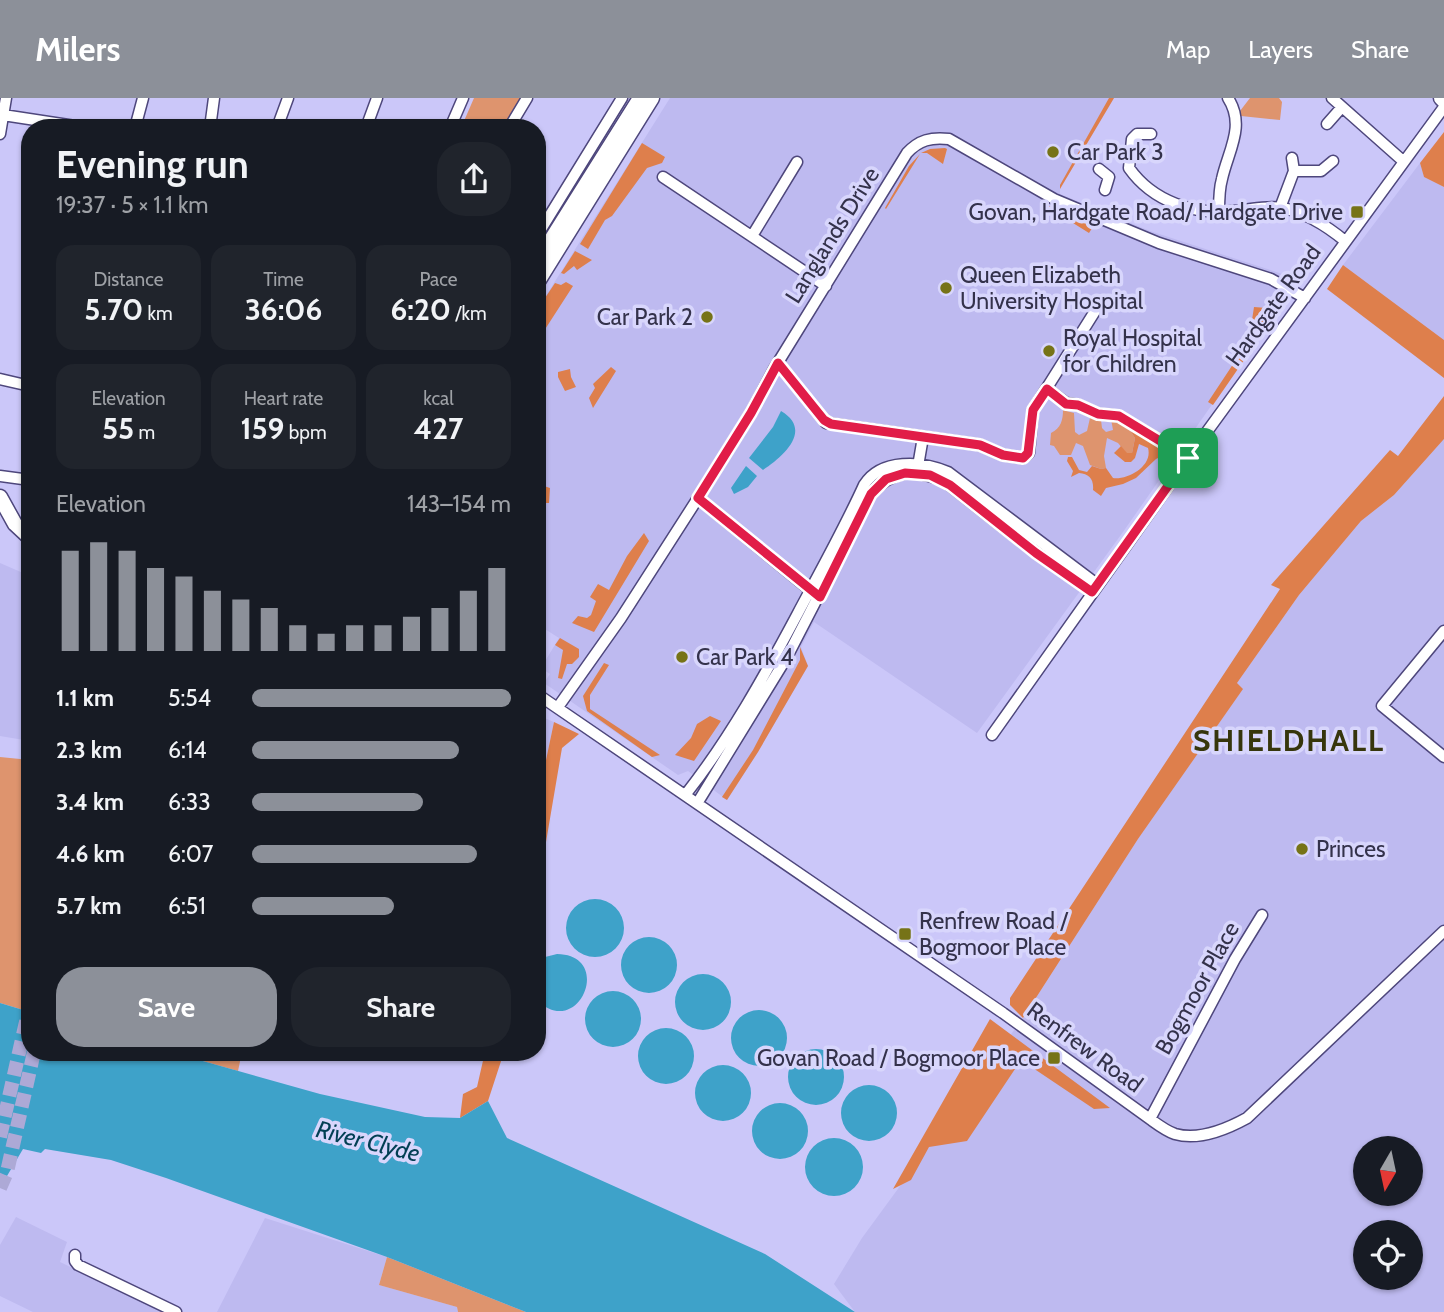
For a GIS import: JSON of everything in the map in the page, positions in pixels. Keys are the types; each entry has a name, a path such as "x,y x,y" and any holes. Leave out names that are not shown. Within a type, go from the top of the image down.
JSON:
{"main road":[{"path":"546,248 640,98"},
{"path":"546,269 652,98"},
{"path":"0,498 21,529"}],"street":[{"path":"0,134 6,98"},
{"path":"137,119 143,98"},
{"path":"211,119 214,98"},
{"path":"280,119 288,98"},
{"path":"369,119 377,98"},
{"path":"454,119 463,98"},
{"path":"514,119 527,98"},
{"path":"546,221 622,98"},
{"path":"1219,212 1221,181 1236,138 1236,120 1228,98"},
{"path":"1332,98 1403,161"},
{"path":"1327,124 1342,107"},
{"name":"Hardgate Road","path":"992,735 1188,458 1444,107"},
{"path":"3,115 29,119"},
{"path":"1138,120 1145,134 1134,136 1130,144 1129,167 1149,188 1167,200 1189,208 1219,212 1259,207 1280,208 1310,218 1345,241"},
{"name":"Langlands Drive","path":"558,707 607,639 698,498 907,153 917,144 934,138 948,139 1068,205 1159,243 1271,279 1305,298"},
{"path":"1280,208 1294,171 1292,158"},
{"path":"1294,171 1321,171 1333,161"},
{"path":"752,236 797,162"},
{"path":"1105,190 1109,177 1129,167"},
{"path":"1099,169 1109,177"},
{"path":"663,177 826,286"},
{"path":"778,363 826,423 980,445 1003,455 1023,458 1028,453 1033,410 1097,308"},
{"path":"0,379 21,384"},
{"path":"1047,389 1066,404 1078,405 1098,414 1119,416 1188,458"},
{"path":"917,470 923,437"},
{"path":"698,802 787,657 869,478 881,468 891,465 917,470 950,485 1036,553 1095,589"},
{"path":"0,468 13,472 18,477"},
{"path":"0,476 21,478"},
{"path":"698,498 815,594"},
{"path":"686,794 815,594"},
{"path":"1444,631 1382,706 1444,757"},
{"name":"Renfrew Road","path":"546,700 1003,1013 1150,1119 1175,1133 1194,1135 1214,1132 1247,1118 1444,931"},
{"name":"Bogmoor Place","path":"1150,1119 1235,959 1262,915"},
{"path":"75,1255 78,1265 176,1312"}],"shaded area":[{"path":"474,98 523,98 510,119 465,119"},
{"path":"670,98 1114,98 1060,189 1060,194 1150,231 1304,281 1283,304 1123,532 977,733 814,622 801,647 808,666 727,800 688,771 678,775 546,684 550,674 546,671 546,660 559,638 546,630 546,296"},
{"path":"1109,98 1114,98 1060,189 1060,185"},
{"path":"1250,98 1279,98 1282,102 1280,120 1241,116 1240,111"},
{"path":"1444,132 1444,187 1424,177 1420,163"},
{"path":"642,143 665,157 662,163 647,168 612,216 605,220 588,249 580,244"},
{"path":"930,149 947,149 943,164 927,153 921,153"},
{"path":"920,154 886,209 909,166"},
{"path":"1420,163 1424,177 1444,187 1444,340 1343,265"},
{"path":"1049,206 1094,225 1089,233"},
{"path":"575,251 592,260 577,270 574,266 564,274 561,273"},
{"path":"1343,265 1444,340 1444,378 1327,289"},
{"path":"566,282 573,286 546,328 546,296 555,283 561,285"},
{"path":"1279,299 1283,304 1213,405 1208,402 1259,325 1252,320 1254,307 1267,308"},
{"path":"611,367 616,371 593,408 589,398 595,388 593,384"},
{"path":"570,369 576,387 565,391 558,372"},
{"path":"1444,396 1444,439 1394,495 1361,521 1299,595 1237,683 1243,689 1138,839 1023,1018 1010,1005 1010,998 1280,589 1271,585 1390,450 1398,456"},
{"path":"1063,410 1074,413 1075,432 1079,435 1087,431 1090,418 1094,417 1101,420 1102,428 1106,432 1113,430 1111,419 1127,426 1135,438 1132,453 1127,454 1118,443 1107,438 1104,456 1106,468 1090,465 1083,446 1076,443 1071,455 1060,455 1054,446 1050,445 1051,433 1061,423"},
{"path":"1127,426 1177,455 1174,460 1162,456 1136,478 1106,488 1101,496 1093,490 1092,480 1088,476 1079,473 1071,477 1073,471 1067,461 1068,457 1072,457 1079,470 1087,472 1092,466 1106,468 1113,478 1126,477 1143,466 1149,455 1148,448 1139,444 1131,462 1125,462 1114,453 1121,446 1127,453 1132,453 1135,438"},
{"path":"1444,439 1444,1312 855,1312 834,1284 862,1238 1023,1018 1138,839 1242,690 1237,683 1299,595 1361,521 1394,495"},
{"path":"546,487 550,488 549,503 546,503"},
{"path":"644,533 649,541 594,632 572,623 578,616 587,618 591,615 596,601 590,597 598,584 609,590 627,556"},
{"path":"0,563 21,572 21,740 0,736"},
{"path":"560,638 579,649 579,657 572,664 567,664 562,679 558,678 563,650 555,645"},
{"path":"800,647 808,666 727,800 722,797 753,750 800,660"},
{"path":"604,663 609,665 590,695 590,709 660,755 652,757 587,711 583,696"},
{"path":"710,716 721,721 694,761 675,755 691,738 697,724"},
{"path":"546,719 554,722 546,760"},
{"path":"554,722 579,734 562,748 546,842 546,760"},
{"path":"0,757 21,759 21,1009 0,1003"},
{"path":"990,1019 1110,1108 1094,1109 1021,1060 967,1141 929,1147 911,1180 893,1189"},
{"path":"203,1061 240,1061 238,1071"},
{"path":"483,1061 501,1061 488,1101 460,1118 463,1094 477,1087"},
{"path":"16,1217 67,1242 60,1262 165,1312 33,1312 0,1296 0,1245"},
{"path":"265,1218 387,1257 379,1285 457,1307 458,1312 217,1312"},
{"path":"387,1257 526,1312 458,1312 457,1307 379,1285"}],"water":[{"path":"781,411 795,426 795,434 779,458 763,470 749,458 773,427"},
{"path":"746,466 757,476 748,487 734,494 731,488"},
{"path":"595,899 611,904 619,912 624,928 619,944 611,952 595,957 579,952 571,944 566,928 571,912 579,904"},
{"path":"643,937 655,937 669,945 677,959 675,976 669,985 655,993 643,993 626,981 621,971 621,959 633,942"},
{"path":"557,954 574,958 584,967 587,980 584,993 577,1004 566,1010 552,1010 546,1006 546,957"},
{"path":"697,974 709,974 719,978 727,986 731,1002 727,1018 719,1026 709,1030 697,1030 687,1026 679,1018 675,1008 675,996 679,986 687,978"},
{"path":"607,991 619,991 629,995 637,1003 641,1019 637,1035 629,1043 619,1047 607,1047 597,1043 589,1035 585,1025 585,1013 589,1003 597,995"},
{"name":"River Clyde","path":"0,1003 21,1009 21,1061 203,1061 320,1094 425,1117 460,1118 488,1101 507,1138 765,1254 855,1312 526,1312 387,1257 111,1160 45,1149 41,1153 23,1149 7,1176 0,1174"},
{"path":"759,1010 770,1012 779,1018 785,1027 785,1049 779,1058 770,1064 759,1066 748,1064 739,1058 733,1049 731,1038 733,1027 739,1018 748,1012"},
{"path":"660,1028 672,1028 682,1032 690,1040 694,1056 690,1072 682,1080 672,1084 660,1084 650,1080 642,1072 638,1062 638,1050 642,1040 650,1032"},
{"path":"816,1049 827,1051 836,1057 842,1066 842,1088 836,1097 827,1103 816,1105 805,1103 796,1097 790,1088 788,1077 790,1066 796,1057 805,1051"},
{"path":"717,1065 729,1065 739,1069 747,1077 751,1093 747,1109 739,1117 729,1121 717,1121 707,1117 699,1109 695,1099 695,1087 699,1077 707,1069"},
{"path":"863,1085 875,1085 889,1093 897,1107 895,1124 889,1133 875,1141 863,1141 846,1129 841,1119 841,1107 853,1090"},
{"path":"774,1103 786,1103 800,1111 808,1125 806,1142 800,1151 786,1159 774,1159 757,1147 752,1137 752,1125 764,1108"},
{"path":"834,1138 850,1143 858,1151 863,1167 858,1183 850,1191 834,1196 818,1191 810,1183 805,1167 810,1151 818,1143"}],"tunnel":[{"path":"0,1137 21,1044"},
{"path":"0,1188 7,1172 32,1061"}],"place":[{"name":"Car Park 3","path":"1053,152"},
{"name":"Govan, Hardgate Road/ Hardgate Drive","path":"1357,212"},
{"name":"Queen Elizabeth University Hospital","path":"946,288"},
{"name":"Car Park 2","path":"707,317"},
{"name":"Royal Hospital for Children","path":"1049,351"},
{"name":"Car Park 4","path":"682,657"},
{"name":"Princes","path":"1302,849"},
{"name":"Renfrew Road / Bogmoor Place","path":"905,934"},
{"name":"Govan Road / Bogmoor Place","path":"1054,1058"}],"district":[{"name":"SHIELDHALL","path":"1289,740"}],"route":[{"path":"778,363 826,423 980,445 1003,455 1023,458 1027,456 1030,444 1033,410 1047,389 1066,404 1078,405 1098,414 1119,416 1188,458 1092,592 1036,553 950,485 930,475 896,474 886,479 871,494 820,597 698,498 751,413 778,363"}]}
